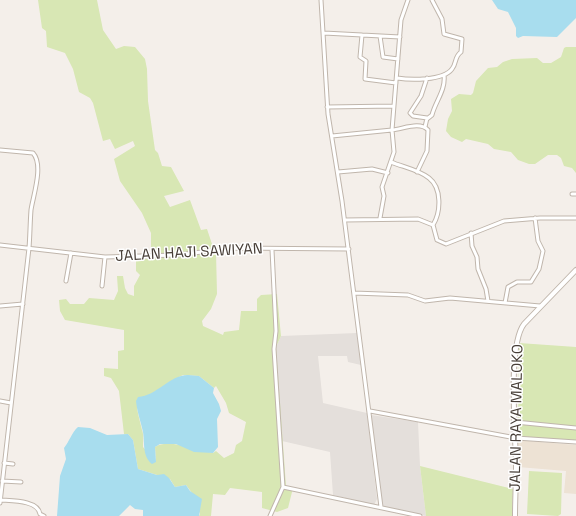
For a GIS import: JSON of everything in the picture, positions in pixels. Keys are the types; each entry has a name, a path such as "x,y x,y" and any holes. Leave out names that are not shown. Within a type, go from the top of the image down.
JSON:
{"street":[{"path":"321,0 327,107 349,249 381,507"},
{"path":"380,218 384,197 382,187 388,173 394,149 392,130 402,11 408,0"},
{"path":"397,78 413,81 444,75 452,69 456,57 461,52 462,40 460,37 444,34 442,19 432,0"},
{"path":"324,33 400,37"},
{"path":"362,35 360,57 366,61 365,78 396,83"},
{"path":"380,36 382,57 398,59"},
{"path":"425,127 428,119 432,116 433,107 441,95 444,75"},
{"path":"427,78 421,96 410,113 413,116 428,119"},
{"path":"327,107 394,106"},
{"path":"332,136 392,130 411,126 425,127 429,131 427,151 417,172"},
{"path":"0,150 30,152 35,154 37,160 37,176 31,211 29,248 0,501 32,505 37,508 40,514 44,516"},
{"path":"391,162 417,172 432,181 438,196 438,215 433,225 437,240 442,244 453,243 471,233 500,222 535,218 576,218"},
{"path":"338,172 375,170 388,173"},
{"path":"345,220 380,218 421,219 433,225"},
{"path":"505,303 508,288 517,282 531,282 539,269 543,251 538,241 535,218"},
{"path":"471,233 478,271 486,289 488,301"},
{"name":"JALAN HAJI SAWIYAN","path":"0,245 105,257 177,255 235,248 272,250 349,249"},
{"path":"270,516 283,487 274,356 276,324 272,250"},
{"path":"66,281 71,253"},
{"path":"102,286 105,257"},
{"name":"JALAN RAYA MALOKO","path":"515,516 515,366 519,332 540,306 576,270"},
{"path":"354,293 408,294 425,301 450,298 540,306"},
{"path":"0,306 23,304"},
{"path":"0,401 11,403"},
{"path":"370,411 516,438 576,442"},
{"path":"515,422 576,428"},
{"path":"4,463 13,464"},
{"path":"2,481 21,482"},
{"path":"283,487 420,516"}],"shaded area":[{"path":"357,333 361,365 348,362 347,356 318,356 323,403 367,413 377,499 374,505 333,495 330,452 282,441 276,347 281,336"},
{"path":"371,415 418,422 420,466 426,516 384,507 382,504"},
{"path":"517,440 576,445 576,494 564,493 566,471 518,467"}],"green space":[{"path":"38,0 97,0 103,30 116,49 124,46 135,47 145,59 147,69 148,101 155,150 158,153 162,166 171,167 184,191 164,196 170,207 190,200 201,230 207,229 214,250 173,255 151,253 151,233 142,213 120,181 114,159 135,146 133,141 115,149 110,139 103,141 93,103 90,98 79,92 73,69 65,53 47,47 46,31 42,28"},
{"path":"576,47 576,173 572,168 564,166 561,158 557,155 548,155 535,164 529,164 518,160 511,152 494,149 488,144 466,139 462,142 451,137 446,131 448,119 452,111 451,99 459,94 471,95 473,93 476,81 488,68 497,67 503,62 512,59 537,58 543,63 551,63 561,57 564,48"},
{"path":"216,252 217,294 211,309 202,321 203,326 223,335 224,332 239,330 241,311 257,311 257,299 261,295 277,294 281,336 276,347 286,486 293,488 288,508 277,512 262,508 262,492 230,488 225,495 213,494 211,516 199,516 200,514 192,493 186,485 175,487 170,479 138,469 133,440 128,434 124,434 119,391 111,378 104,376 104,368 118,369 118,351 124,350 124,330 65,320 60,311 59,300 66,299 70,304 84,304 89,298 114,300 118,291 117,276 123,276 125,288 128,294 134,296 134,286 140,275 136,271 136,260","holes":["183,375 199,376 214,388 216,386 226,403 229,413 246,422 242,441 236,445 234,453 224,458 216,451 213,453 175,444 160,445 155,447 156,462 143,447 143,434 137,410 138,398 150,395"]},
{"path":"519,343 576,347 576,441 518,436"},
{"path":"420,466 513,489 512,516 426,516"},
{"path":"529,471 562,473 561,514 558,516 527,514"}],"water":[{"path":"492,0 576,0 576,18 557,37 523,36 518,38 516,36 516,28 508,12 498,9"},
{"path":"188,375 199,376 214,388 213,393 221,411 217,419 218,447 213,453 194,452 176,444 160,444 155,447 156,462 152,464 145,453 143,432 136,401 138,397 151,393 175,378"},
{"path":"78,427 90,428 107,435 128,434 133,440 138,469 157,475 164,474 169,478 175,487 186,485 190,491 202,499 199,516 143,516 143,510 135,509 130,505 119,516 57,516 60,476 66,459 64,448"}]}
